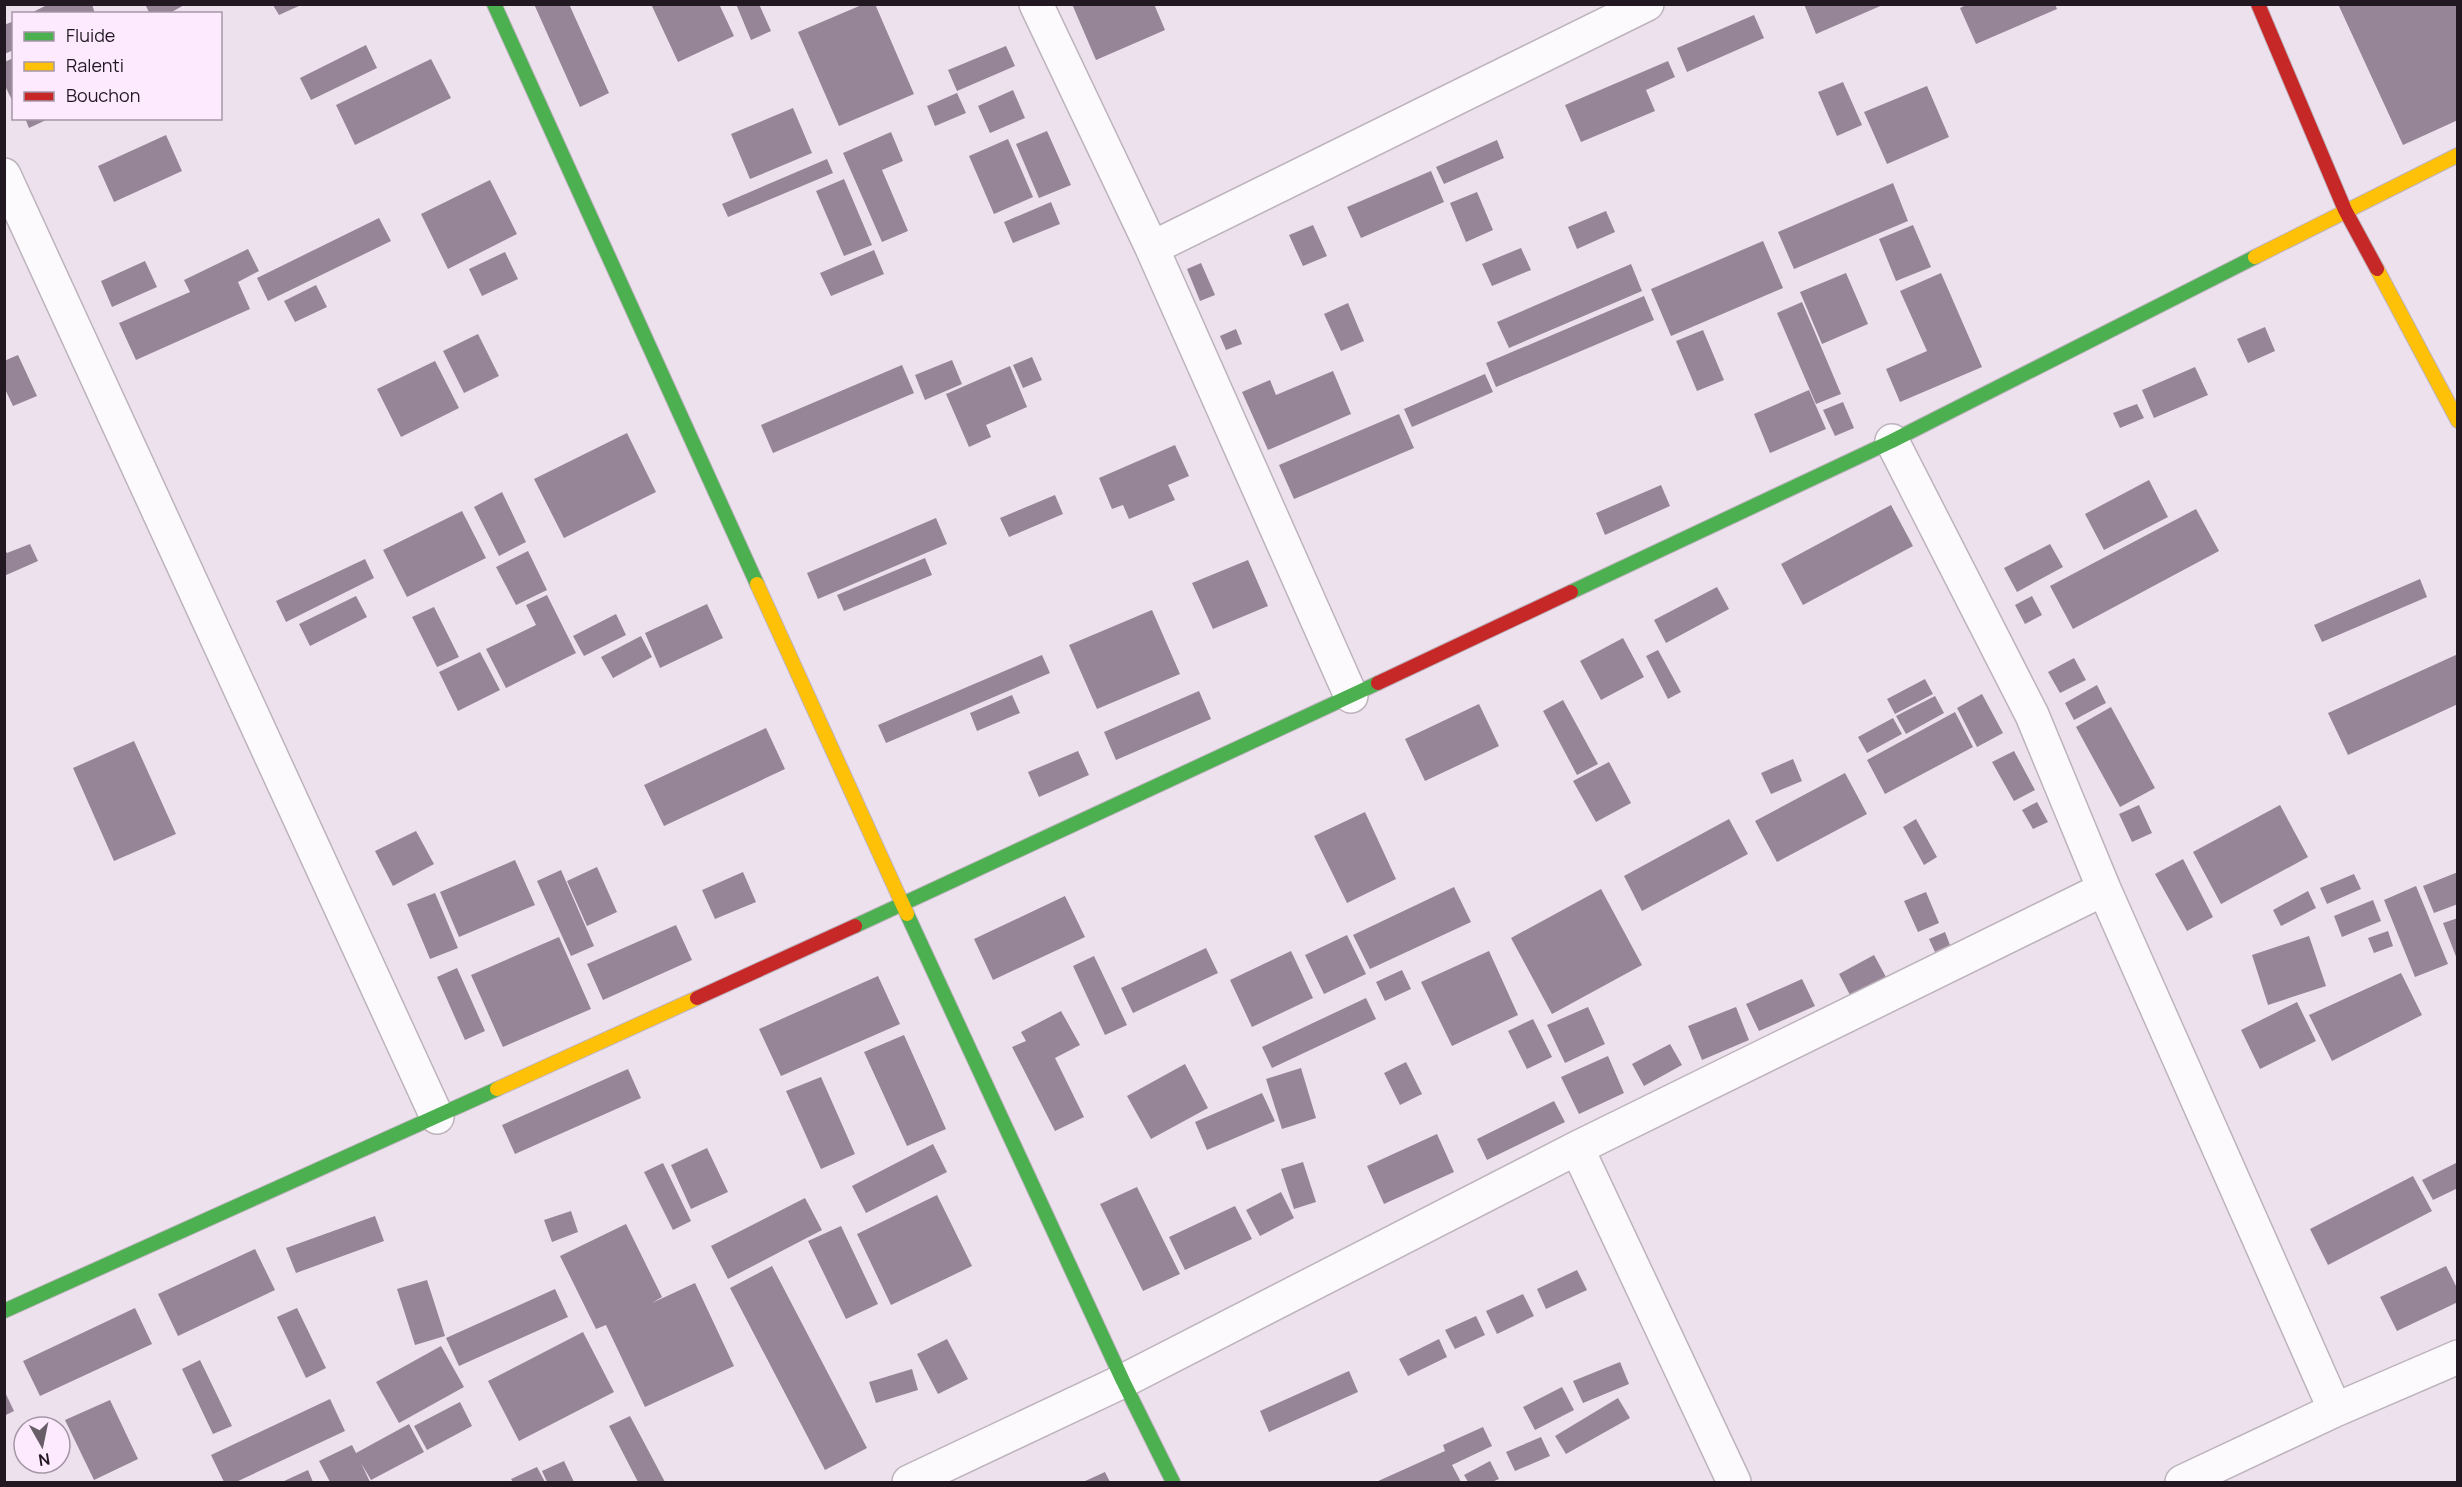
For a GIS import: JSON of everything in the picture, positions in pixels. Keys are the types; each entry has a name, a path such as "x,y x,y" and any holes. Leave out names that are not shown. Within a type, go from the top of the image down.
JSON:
{"street":[{"path":"494,4 903,905 1123,1382 1173,1482"},
{"path":"1036,4 1152,248 1351,696"},
{"path":"1152,248 1647,4"},
{"path":"2258,4 2345,210 2457,421"},
{"path":"4,1311 903,905 1351,696 1892,441 2457,155"},
{"path":"4,175 437,1117"},
{"path":"1892,441 2032,715 2104,889 2335,1410"},
{"path":"909,1482 1123,1382 1576,1148 2104,889"},
{"path":"1576,1148 1734,1482"},
{"path":"2182,1482 2335,1410 2457,1357"}],"building":[{"path":"49,4 92,4 94,12 33,12"},
{"path":"145,4 186,4 172,12 149,12"},
{"path":"534,4 569,4 609,93 580,107"},
{"path":"651,4 719,4 734,36 678,62"},
{"path":"736,4 759,4 771,31 751,40"},
{"path":"864,4 875,4 914,94 839,126 798,32"},
{"path":"1072,4 1154,4 1165,30 1096,60"},
{"path":"1804,4 1885,4 1816,34"},
{"path":"1968,4 2055,4 2057,9 1976,44 1960,8"},
{"path":"2338,4 2458,4 2458,120 2403,145"},
{"path":"273,5 301,5 279,15"},
{"path":"1754,15 1764,38 1687,72 1677,48"},
{"path":"12,22 12,51 4,54 4,25"},
{"path":"366,45 377,68 311,100 300,78"},
{"path":"1006,46 1015,66 957,91 948,70"},
{"path":"12,59 12,100 4,84 4,62"},
{"path":"431,59 451,98 355,145 336,105"},
{"path":"1668,61 1675,77 1646,90 1655,111 1581,142 1565,105"},
{"path":"1843,82 1862,125 1837,136 1818,92"},
{"path":"1927,86 1949,137 1887,164 1864,112"},
{"path":"1013,90 1025,118 990,133 978,106"},
{"path":"957,93 966,113 935,126 927,106"},
{"path":"793,108 812,153 750,179 731,134"},
{"path":"26,120 46,120 29,128"},
{"path":"1047,131 1071,185 1039,198 1016,144"},
{"path":"891,132 903,161 882,170 908,231 882,242 843,153"},
{"path":"166,135 182,171 114,202 98,166"},
{"path":"1008,139 1033,197 994,214 969,156"},
{"path":"1497,140 1504,158 1444,184 1436,167"},
{"path":"827,159 833,173 728,217 722,204"},
{"path":"1431,171 1444,202 1361,238 1347,207"},
{"path":"844,179 872,245 844,256 816,191"},
{"path":"490,180 517,234 448,269 421,214"},
{"path":"1893,183 1908,221 1794,269 1778,232"},
{"path":"1477,192 1493,230 1466,242 1450,203"},
{"path":"1051,202 1060,224 1013,243 1004,222"},
{"path":"1606,211 1615,232 1577,249 1568,227"},
{"path":"379,218 391,241 268,301 257,278"},
{"path":"1313,225 1327,256 1303,266 1289,235"},
{"path":"1913,225 1931,267 1896,281 1879,239"},
{"path":"1763,241 1783,288 1671,336 1651,289"},
{"path":"1521,248 1531,270 1492,286 1482,264"},
{"path":"248,249 259,271 238,282 250,309 136,360 119,323 190,292 184,280"},
{"path":"874,250 884,274 831,296 820,273"},
{"path":"505,252 518,279 482,296 469,269"},
{"path":"145,261 157,287 112,307 101,281"},
{"path":"1201,263 1215,295 1200,301 1187,269"},
{"path":"1631,264 1642,291 1509,348 1497,322"},
{"path":"1846,273 1868,324 1822,344 1800,292"},
{"path":"1941,273 1982,367 1900,402 1886,369 1927,351 1900,291"},
{"path":"316,285 327,307 295,322 284,301"},
{"path":"1644,296 1654,320 1496,387 1486,363"},
{"path":"1802,302 1841,394 1816,404 1777,313"},
{"path":"1348,303 1364,341 1341,351 1324,314"},
{"path":"2265,327 2275,351 2248,363 2237,339"},
{"path":"1236,329 1242,344 1226,350 1220,336"},
{"path":"1703,330 1724,380 1697,391 1676,341"},
{"path":"478,334 499,376 464,393 443,351"},
{"path":"18,355 37,396 13,406 4,387 4,361"},
{"path":"1032,357 1042,380 1023,388 1013,365"},
{"path":"952,360 962,384 925,400 915,375"},
{"path":"435,361 459,408 401,437 377,389"},
{"path":"902,365 914,393 773,453 761,425"},
{"path":"1010,366 1027,407 986,425 991,437 969,447 946,394"},
{"path":"2195,367 2208,395 2154,418 2142,390"},
{"path":"1333,371 1351,414 1268,450 1242,392 1270,380 1276,395"},
{"path":"1485,374 1493,392 1412,427 1404,409"},
{"path":"1809,390 1826,429 1770,453 1754,414"},
{"path":"1843,402 1854,428 1835,436 1823,410"},
{"path":"2137,404 2144,418 2120,428 2113,413"},
{"path":"1399,414 1414,448 1294,499 1279,465"},
{"path":"627,433 656,492 564,538 534,479"},
{"path":"1175,445 1189,476 1168,485 1175,500 1129,519 1123,505 1112,509 1099,478"},
{"path":"2149,480 2168,517 2104,550 2085,514"},
{"path":"1661,485 1670,506 1605,535 1596,513"},
{"path":"502,492 526,542 499,556 474,507"},
{"path":"1055,495 1063,514 1009,537 1000,518"},
{"path":"1891,505 1913,546 1803,605 1781,564"},
{"path":"2196,509 2219,551 2073,629 2050,586"},
{"path":"462,511 486,558 407,597 383,550"},
{"path":"936,518 947,544 818,599 807,573"},
{"path":"30,544 38,561 4,576 4,548 7,553"},
{"path":"2050,544 2063,567 2017,592 2004,568"},
{"path":"528,551 547,590 516,605 496,567"},
{"path":"925,558 932,575 844,611 837,595"},
{"path":"365,559 374,578 286,622 276,601"},
{"path":"1248,560 1268,606 1213,629 1192,583"},
{"path":"2420,579 2427,597 2322,642 2314,625"},
{"path":"1717,587 1729,609 1666,643 1654,620"},
{"path":"547,595 576,653 506,688 486,649 536,625 526,605"},
{"path":"356,596 367,617 310,646 299,624"},
{"path":"2032,596 2042,615 2025,624 2015,605"},
{"path":"707,604 723,638 660,668 645,633"},
{"path":"434,607 459,657 437,667 412,617"},
{"path":"1152,610 1180,674 1097,709 1069,645"},
{"path":"616,614 626,635 584,656 573,636"},
{"path":"641,636 652,657 613,678 601,657"},
{"path":"1623,638 1644,677 1601,700 1580,661"},
{"path":"1658,650 1681,692 1668,699 1646,656"},
{"path":"480,652 500,690 458,711 439,672"},
{"path":"2458,654 2458,704 2348,755 2328,713"},
{"path":"1042,655 1050,673 886,743 878,725"},
{"path":"2074,658 2086,680 2060,693 2048,672"},
{"path":"1925,679 1933,694 1895,714 1887,699"},
{"path":"2097,685 2106,703 2074,720 2065,703"},
{"path":"1199,691 1211,719 1116,760 1104,732"},
{"path":"1982,694 2003,733 1977,747 1957,708"},
{"path":"1012,695 1020,713 977,731 970,713"},
{"path":"1935,696 1944,713 1906,734 1896,716"},
{"path":"1563,700 1598,764 1577,775 1543,711"},
{"path":"1479,704 1499,746 1425,781 1405,739"},
{"path":"2111,707 2155,788 2120,807 2076,727"},
{"path":"1955,712 1973,747 1885,794 1867,760"},
{"path":"1893,718 1902,734 1867,753 1858,737"},
{"path":"766,728 785,769 664,826 644,785"},
{"path":"134,741 176,834 114,861 73,768"},
{"path":"1078,751 1089,775 1039,797 1028,772"},
{"path":"2014,751 2035,790 2014,801 1992,762"},
{"path":"1793,759 1802,781 1771,794 1761,773"},
{"path":"1609,762 1631,803 1596,822 1573,781"},
{"path":"1845,773 1867,814 1777,862 1755,821"},
{"path":"2037,802 2048,822 2033,829 2022,810"},
{"path":"2139,805 2152,833 2132,842 2119,814"},
{"path":"2280,805 2308,857 2221,904 2193,852"},
{"path":"1365,812 1396,879 1347,903 1314,836"},
{"path":"1729,819 1748,854 1642,911 1624,876"},
{"path":"1916,819 1937,857 1924,865 1903,827"},
{"path":"416,831 434,864 393,886 375,851"},
{"path":"2183,859 2213,917 2187,931 2155,874"},
{"path":"515,860 535,905 459,937 440,892"},
{"path":"597,867 617,912 587,926 567,881"},
{"path":"561,870 594,946 571,956 537,881"},
{"path":"743,872 756,902 715,919 702,890"},
{"path":"2458,872 2458,904 2434,913 2423,886"},
{"path":"2354,874 2361,889 2327,904 2320,888"},
{"path":"2416,886 2448,964 2415,977 2384,900"},
{"path":"1454,887 1471,922 1370,969 1353,935"},
{"path":"1601,889 1642,965 1552,1014 1511,938"},
{"path":"2308,891 2316,908 2281,926 2273,910"},
{"path":"1926,892 1939,923 1918,932 1904,901"},
{"path":"435,893 458,948 430,959 407,904"},
{"path":"1065,896 1085,937 993,980 974,939"},
{"path":"2373,900 2381,921 2342,937 2334,916"},
{"path":"2458,918 2458,959 2457,959 2443,923"},
{"path":"676,925 692,960 603,1000 587,964"},
{"path":"2388,931 2393,946 2374,953 2368,938"},
{"path":"1945,932 1950,945 1935,952 1929,939"},
{"path":"1347,935 1366,974 1324,994 1305,955"},
{"path":"2309,936 2326,986 2268,1005 2252,955"},
{"path":"559,937 591,1009 503,1047 471,975"},
{"path":"1206,948 1218,973 1133,1013 1121,988"},
{"path":"1291,951 1313,998 1252,1027 1230,980"},
{"path":"1489,951 1518,1015 1452,1046 1421,982"},
{"path":"1874,955 1886,977 1850,995 1839,974"},
{"path":"1094,956 1127,1025 1105,1035 1073,966"},
{"path":"457,968 485,1031 465,1040 437,977"},
{"path":"1402,970 1411,989 1385,1001 1376,982"},
{"path":"2401,973 2422,1015 2332,1061 2309,1015"},
{"path":"878,976 900,1024 781,1076 759,1029"},
{"path":"1802,979 1815,1006 1759,1031 1746,1004"},
{"path":"1366,998 1376,1019 1272,1068 1262,1047"},
{"path":"2297,1002 2316,1041 2260,1069 2241,1030"},
{"path":"1588,1007 1605,1044 1565,1063 1547,1025"},
{"path":"1736,1007 1749,1040 1702,1060 1688,1026"},
{"path":"1061,1011 1080,1045 1055,1058 1084,1117 1055,1131 1012,1047 1026,1041 1021,1032"},
{"path":"1533,1019 1552,1057 1527,1069 1508,1031"},
{"path":"904,1035 946,1129 907,1146 864,1052"},
{"path":"1670,1044 1682,1065 1644,1086 1632,1064"},
{"path":"1608,1056 1624,1093 1579,1114 1561,1077"},
{"path":"1406,1062 1422,1094 1400,1105 1384,1073"},
{"path":"1185,1064 1208,1108 1151,1139 1127,1096"},
{"path":"1301,1068 1316,1118 1282,1129 1266,1079"},
{"path":"628,1069 641,1098 515,1154 502,1125"},
{"path":"821,1077 855,1154 821,1169 786,1091"},
{"path":"1262,1093 1275,1121 1207,1150 1195,1122"},
{"path":"1554,1101 1565,1122 1487,1160 1477,1139"},
{"path":"1437,1134 1454,1172 1384,1204 1367,1166"},
{"path":"933,1144 947,1172 866,1213 852,1186"},
{"path":"707,1148 728,1192 691,1209 671,1165"},
{"path":"1303,1162 1316,1202 1294,1209 1281,1169"},
{"path":"2458,1162 2458,1188 2433,1200 2422,1180"},
{"path":"663,1163 691,1221 673,1230 644,1172"},
{"path":"2413,1176 2432,1211 2328,1265 2310,1229"},
{"path":"1137,1187 1180,1274 1143,1291 1100,1204"},
{"path":"1281,1192 1294,1218 1260,1236 1246,1210"},
{"path":"937,1195 972,1266 891,1305 857,1234"},
{"path":"805,1198 822,1230 728,1279 711,1246"},
{"path":"1235,1206 1252,1239 1185,1270 1169,1237"},
{"path":"571,1211 578,1232 552,1242 544,1220"},
{"path":"375,1216 384,1241 296,1273 286,1248"},
{"path":"626,1224 662,1297 652,1303 695,1283 734,1366 645,1407 606,1325 596,1329 560,1256"},
{"path":"841,1226 878,1304 846,1319 808,1241"},
{"path":"255,1249 275,1290 178,1336 158,1294"},
{"path":"772,1266 867,1448 825,1470 730,1288"},
{"path":"2446,1266 2458,1290 2458,1302 2397,1331 2380,1297"},
{"path":"1577,1270 1587,1290 1546,1309 1537,1289"},
{"path":"427,1280 445,1336 415,1345 397,1289"},
{"path":"555,1289 568,1317 459,1366 446,1338"},
{"path":"1523,1294 1534,1316 1497,1334 1486,1311"},
{"path":"135,1308 152,1344 40,1396 23,1361"},
{"path":"297,1308 326,1368 306,1378 277,1317"},
{"path":"1476,1316 1485,1335 1455,1349 1445,1330"},
{"path":"583,1332 614,1392 519,1441 488,1381"},
{"path":"947,1339 968,1379 938,1394 917,1354"},
{"path":"1439,1339 1447,1357 1408,1376 1399,1359"},
{"path":"441,1346 464,1387 399,1423 376,1382"},
{"path":"200,1360 232,1426 213,1434 182,1369"},
{"path":"1620,1362 1629,1384 1583,1403 1573,1381"},
{"path":"912,1369 918,1390 876,1403 869,1382"},
{"path":"1349,1371 1358,1392 1269,1432 1260,1411"},
{"path":"1562,1387 1574,1410 1535,1430 1523,1407"},
{"path":"4,1390 14,1411 4,1416"},
{"path":"1618,1398 1630,1418 1566,1454 1555,1436"},
{"path":"330,1399 345,1431 236,1482 224,1482 211,1455"},
{"path":"110,1400 138,1459 94,1480 72,1434 72,1417"},
{"path":"460,1402 472,1426 427,1450 414,1426"},
{"path":"630,1416 665,1482 638,1482 609,1426"},
{"path":"409,1424 424,1452 371,1480 361,1463 370,1482 330,1482 319,1461 352,1445 356,1453"},
{"path":"1483,1427 1492,1446 1452,1465 1461,1482 1376,1482 1445,1451 1443,1445"},
{"path":"1541,1437 1550,1456 1515,1471 1506,1452"},
{"path":"564,1461 574,1482 547,1482 542,1471"},
{"path":"1490,1461 1499,1479 1492,1482 1468,1482 1464,1475"},
{"path":"537,1467 545,1482 513,1482 511,1479"},
{"path":"308,1470 313,1482 282,1482"},
{"path":"1105,1472 1110,1482 1083,1482"}],"traffic: fast":[{"path":"494,4 757,584"},
{"path":"1571,592 1892,441 2255,257"},
{"path":"855,926 1378,683"},
{"path":"907,914 1123,1381 1173,1482"},
{"path":"4,1311 497,1089"}],"traffic: slow":[{"path":"2255,257 2458,155"},
{"path":"2377,269 2458,421"},
{"path":"757,584 907,914"},
{"path":"497,1089 697,998"}],"traffic: jam":[{"path":"2258,4 2345,210 2377,269"},
{"path":"1378,683 1571,592"},
{"path":"697,998 855,926"}]}
